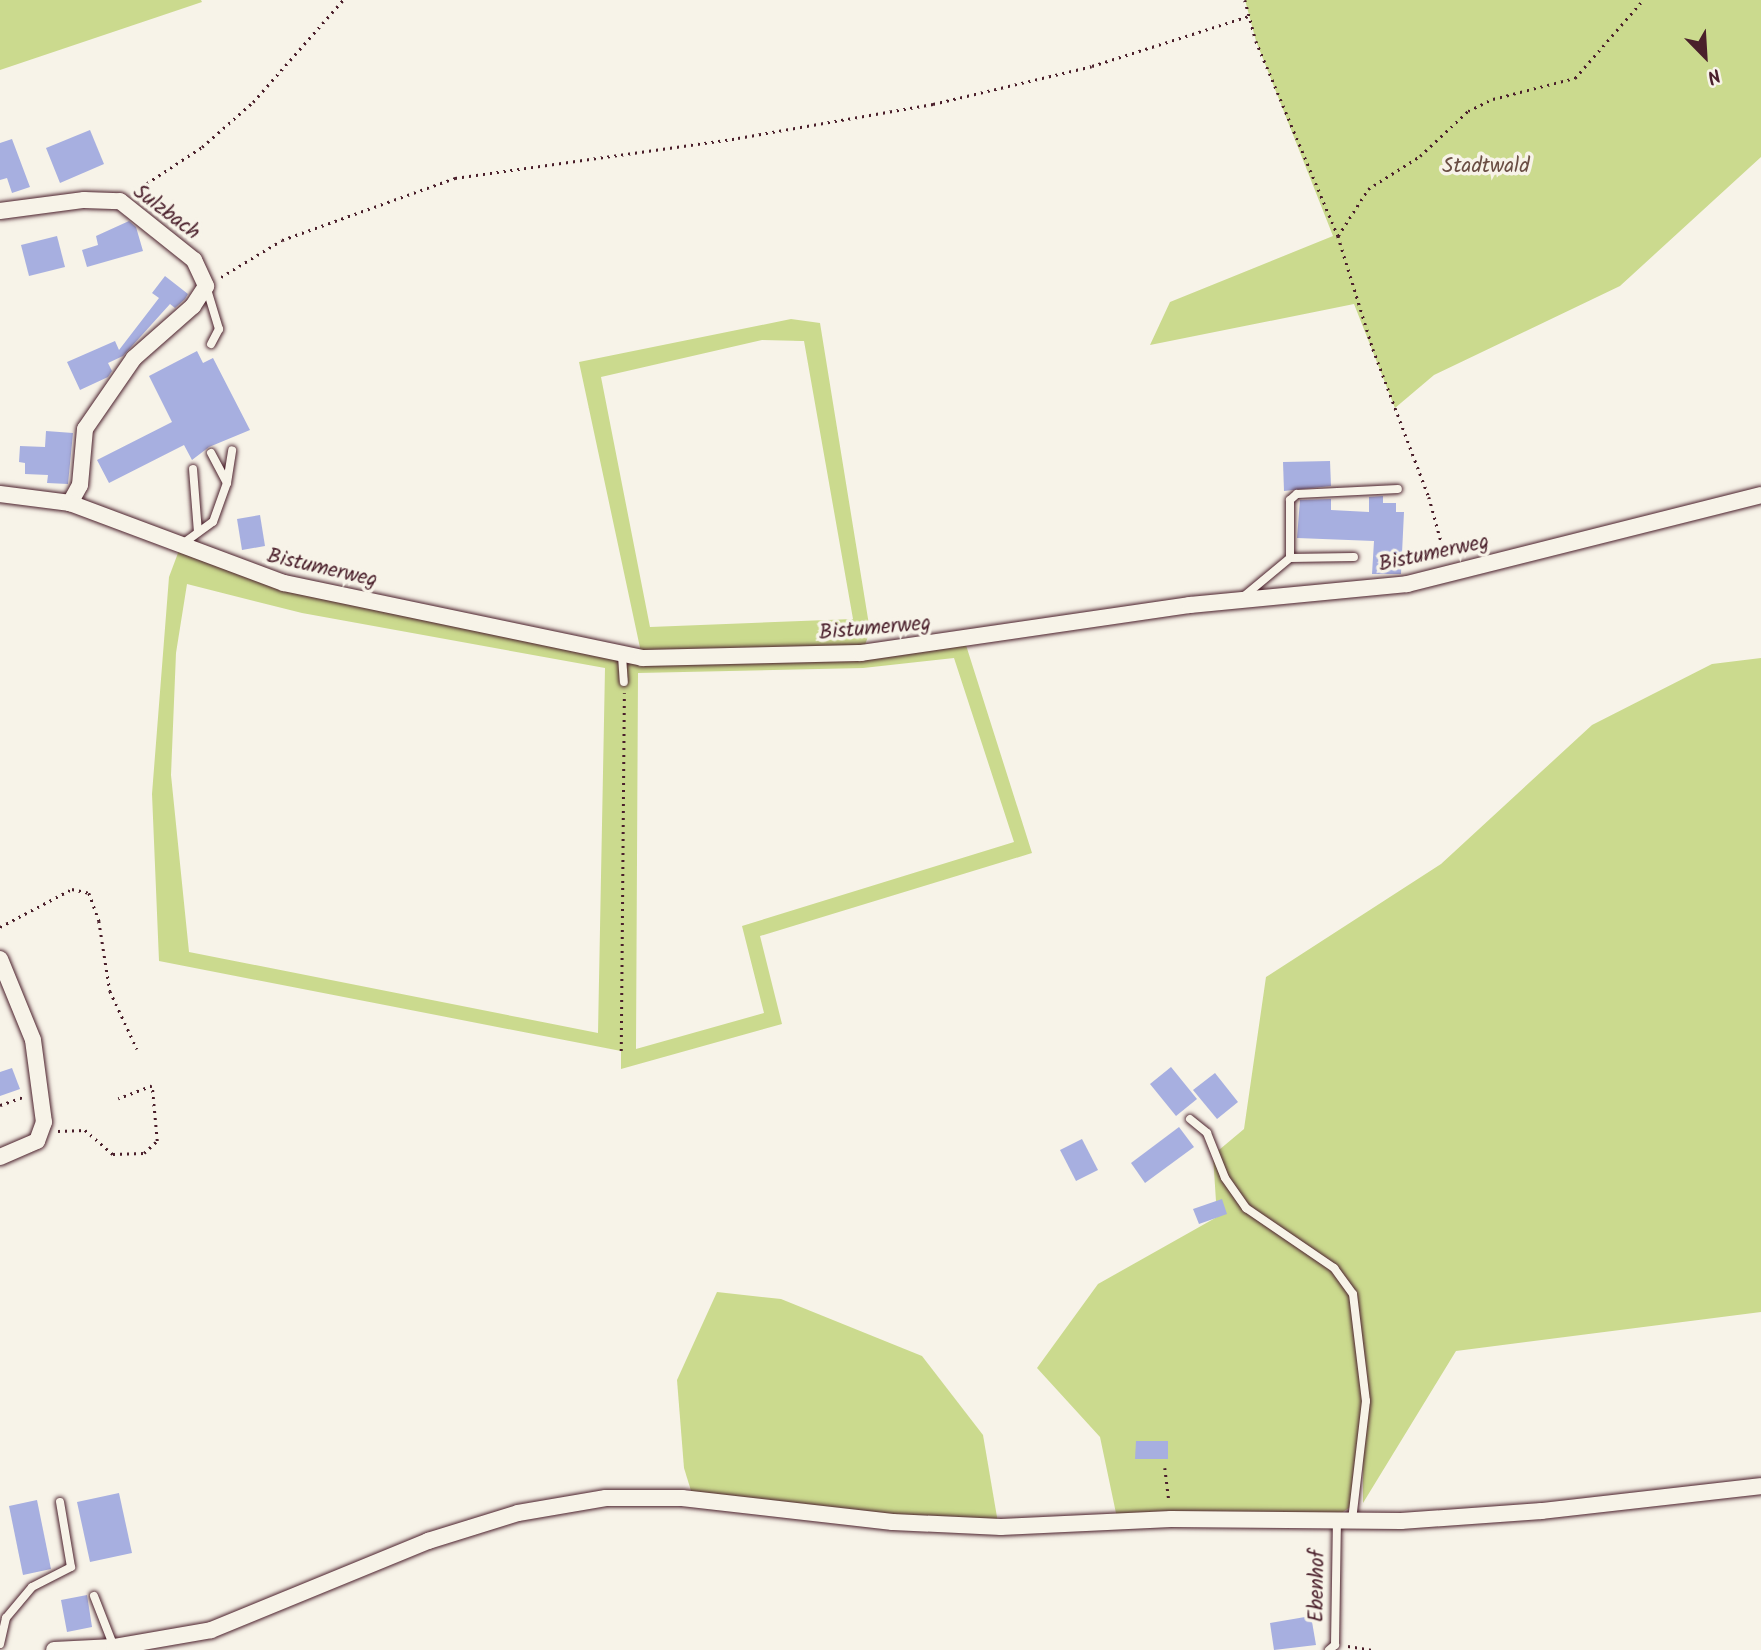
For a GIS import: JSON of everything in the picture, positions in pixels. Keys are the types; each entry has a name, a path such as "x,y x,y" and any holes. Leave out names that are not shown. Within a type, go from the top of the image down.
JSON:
{"street":[{"name":"Sulzbach","path":"0,211 84,200 120,201 194,260 206,286"},
{"path":"70,503 80,485 85,429 134,358 193,306 206,286"},
{"name":"Bistumerweg","path":"0,494 70,503 284,583 622,656 861,653 1238,601 1407,584 1761,495"},
{"path":"0,959 25,1013 42,1091 44,1133 25,1148 0,1157"},
{"path":"54,1650 114,1647 211,1630 428,1541 569,1503 682,1498 893,1522 1001,1527 1171,1519 1344,1520 1542,1511 1761,1486"}],"lane":[{"path":"206,286 219,329 211,344"},
{"path":"181,545 213,522 227,483 232,450"},
{"path":"211,453 227,483"},
{"path":"193,468 198,533"},
{"path":"1290,558 1290,500 1297,494 1398,489"},
{"path":"1238,601 1290,558 1354,556"},
{"path":"622,656 624,682"},
{"name":"Ebenhof","path":"1190,1119 1207,1133 1225,1178 1246,1208 1334,1268 1353,1294 1366,1401 1344,1520 1332,1647"},
{"path":"0,1644 6,1618 32,1587 71,1567 60,1502"},
{"path":"94,1595 114,1647"}],"path":[{"path":"120,201 202,147 253,102 343,0"},
{"path":"1245,0 1249,16 1338,236 1373,349 1429,497 1450,574"},
{"path":"1338,236 1368,189 1420,156 1468,111 1493,99 1575,78 1643,0"},
{"path":"206,286 282,240 455,178 738,138 933,104 1092,66 1249,16"},
{"path":"621,1051 624,682"},
{"path":"0,927 72,889 89,893 99,921 110,991 137,1049"},
{"path":"44,1133 76,1128 113,1154 144,1153 157,1141 152,1086 118,1099"},
{"path":"0,1105 42,1091"},
{"path":"1165,1468 1171,1519"},
{"path":"1332,1647 1373,1650"}],"green space":[{"path":"0,0 201,0 202,2 0,70"},
{"name":"Stadtwald","path":"1245,0 1761,0 1761,157 1620,286 1434,375 1395,408 1354,304 1150,345 1170,302 1333,236 1256,41"},
{"path":"791,319 820,323 870,631 862,653 965,642 1032,853 760,936 782,1024 621,1069 621,1051 159,961 152,794 169,577 181,545 259,577 642,657 579,362","holes":["762,340 804,341 853,619 650,627 601,377","187,584 302,613 605,668 598,1033 189,952 171,775 176,653","954,658 1014,842 742,926 764,1013 636,1049 638,673 863,668"]},
{"path":"1761,658 1761,1312 1456,1351 1363,1503 1363,1457 1352,1506 1335,1517 1117,1518 1100,1437 1037,1368 1098,1284 1217,1217 1213,1155 1244,1129 1266,977 1441,864 1592,725 1712,664"},
{"path":"717,1292 781,1299 922,1356 983,1435 998,1523 916,1519 692,1494 684,1468 677,1380"}],"building":[{"path":"90,130 104,164 60,183 46,148"},
{"path":"12,139 30,187 12,193 7,178 0,180 0,143"},
{"path":"129,221 136,227 143,251 87,267 82,250 98,245 96,236"},
{"path":"57,236 65,267 29,276 21,245"},
{"path":"165,276 188,294 185,299 175,308 170,304 123,356 108,363 112,371 108,377 80,390 67,362 115,341 119,350 159,298 152,293"},
{"path":"197,351 203,363 213,358 250,430 209,447 192,460 184,445 109,483 97,460 172,422 149,376"},
{"path":"46,431 73,433 68,484 47,483 48,475 25,474 25,463 19,462 20,446 45,447"},
{"path":"1330,461 1331,486 1284,491 1283,462"},
{"path":"1383,496 1383,503 1396,503 1396,512 1404,512 1401,574 1372,574 1374,541 1297,538 1300,500 1331,499 1331,510 1369,512 1369,497"},
{"path":"260,515 265,546 242,550 237,519"},
{"path":"1171,1067 1197,1099 1176,1116 1150,1084"},
{"path":"12,1068 20,1089 0,1096 0,1072"},
{"path":"1215,1073 1238,1102 1217,1119 1193,1090"},
{"path":"1179,1127 1194,1147 1145,1183 1131,1163"},
{"path":"1082,1139 1098,1170 1076,1181 1060,1150"},
{"path":"1222,1199 1227,1214 1199,1224 1193,1209"},
{"path":"1136,1441 1168,1441 1168,1459 1135,1459"},
{"path":"119,1493 132,1553 90,1562 77,1502"},
{"path":"37,1500 51,1569 23,1575 9,1506"},
{"path":"87,1595 92,1627 67,1632 61,1600"},
{"path":"1311,1616 1316,1645 1274,1650 1270,1623"}]}
